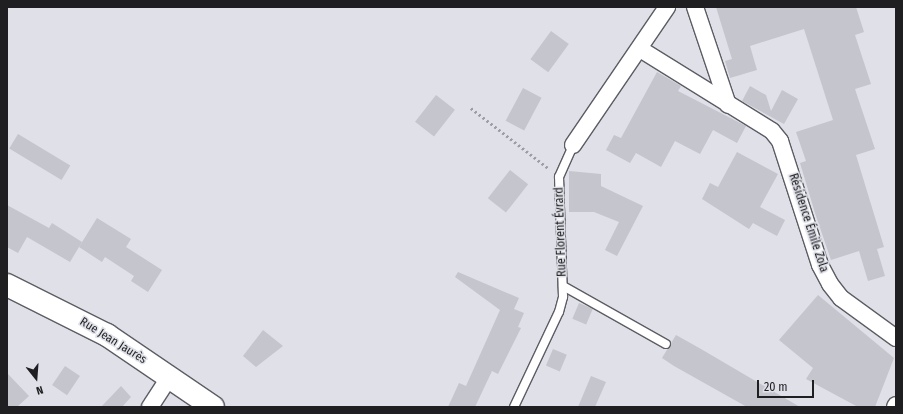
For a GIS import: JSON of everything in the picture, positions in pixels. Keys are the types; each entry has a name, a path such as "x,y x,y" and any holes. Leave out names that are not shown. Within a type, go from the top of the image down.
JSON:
{"main road":[{"name":"Rue Jean Jaurès","path":"7,285 107,335 213,407"}],"street":[{"name":"Rue Florent Évrard","path":"573,144 640,49 667,7"},
{"path":"695,7 728,105"},
{"name":"Résidence Émile Zola","path":"640,49 772,131 780,141 820,265 830,284 841,298 896,338"},
{"path":"150,407 169,378"}],"lane":[{"name":"Rue Florent Évrard","path":"514,407 560,312 562,286 559,177 573,144"},
{"path":"562,286 666,344"}],"path":[{"path":"471,108 559,177"}],"building":[{"path":"716,7 856,7 864,32 855,35 871,84 855,89 875,149 856,155 884,247 877,249 885,276 868,281 859,251 831,260 815,213 800,163 806,161 796,132 833,120 804,29 750,46 757,70 730,78 725,61 732,59"},
{"path":"551,31 569,44 548,72 530,59"},
{"path":"657,72 681,86 678,91 746,126 737,143 713,130 700,154 675,141 661,167 636,153 630,163 606,150 614,135 621,138"},
{"path":"750,86 766,95 771,111 782,90 798,99 784,124 742,101"},
{"path":"523,88 542,98 524,131 506,121"},
{"path":"436,95 455,110 434,137 415,122"},
{"path":"18,134 70,165 62,180 9,149"},
{"path":"737,152 778,174 760,207 785,220 777,236 753,223 749,229 702,199 710,183 718,187"},
{"path":"510,170 528,184 506,213 488,198"},
{"path":"569,171 601,174 601,186 643,206 617,256 605,250 619,222 594,212 569,212"},
{"path":"7,205 49,228 52,223 82,242 70,262 27,237 18,253 7,247"},
{"path":"97,218 131,239 126,247 162,270 148,292 131,281 134,276 105,257 102,262 79,247"},
{"path":"458,272 519,298 514,309 524,313 518,327 521,328 498,374 492,371 475,407 448,407 459,383 466,386 500,310 455,277"},
{"path":"818,295 894,358 875,407 858,407 806,379 813,368 779,340"},
{"path":"579,303 593,309 586,325 572,319"},
{"path":"263,330 283,346 256,367 243,356"},
{"path":"676,335 800,407 747,407 674,366 662,358"},
{"path":"553,349 567,355 560,371 546,366"},
{"path":"65,366 80,376 67,395 52,385"},
{"path":"7,373 29,396 17,407 7,407"},
{"path":"591,376 606,382 595,407 578,407"},
{"path":"121,386 131,397 122,407 101,407"}]}
